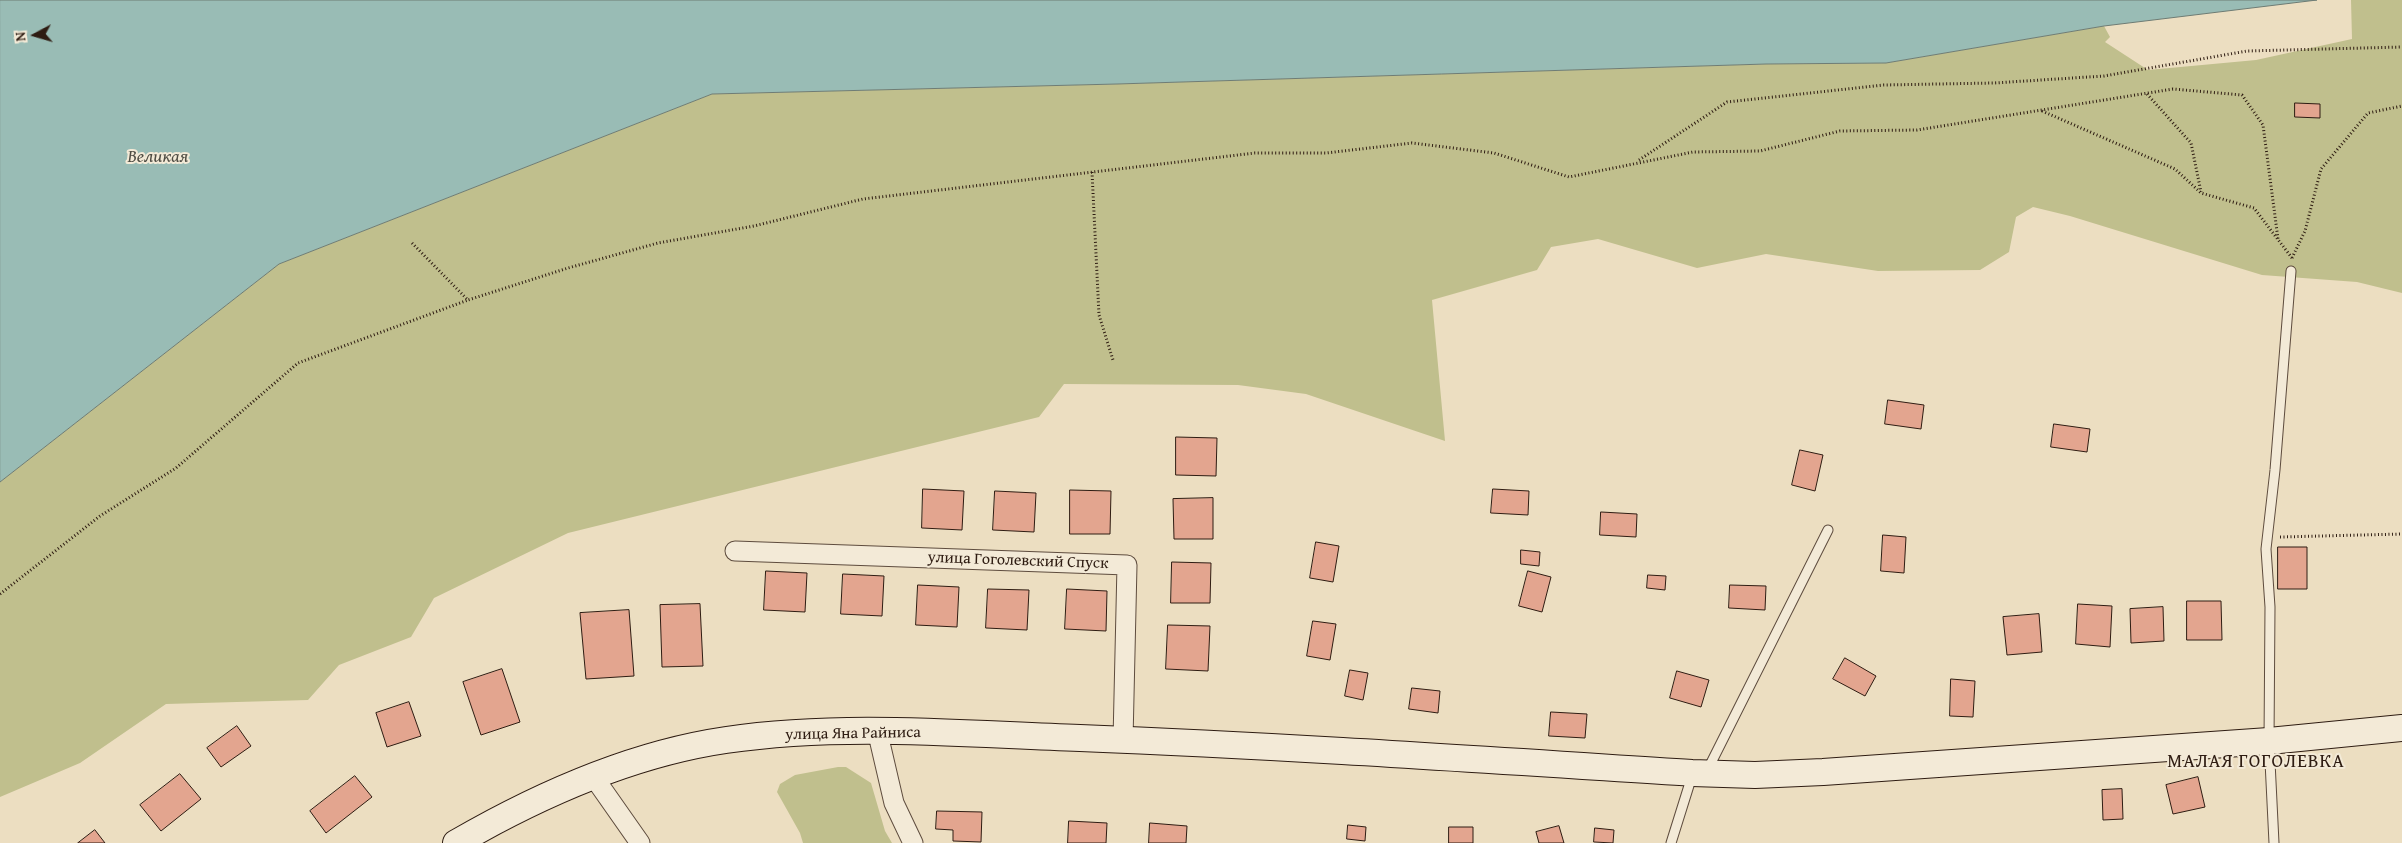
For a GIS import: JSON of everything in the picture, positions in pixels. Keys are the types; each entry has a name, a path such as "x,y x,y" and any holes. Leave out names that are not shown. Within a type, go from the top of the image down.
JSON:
{"street":[{"name":"улица Гоголевский Спуск","path":"735,551 1128,565 1123,740"},
{"name":"улица Яна Райниса","path":"456,843 514,810 593,776 648,758 725,740 877,730 1272,746 1699,774 1824,772 2269,741 2402,728"},
{"path":"877,730 894,803 913,843"},
{"path":"593,776 640,843"}],"lane":[{"path":"2274,843 2269,741 2270,607 2266,549 2275,470 2291,272"},
{"path":"1671,843 1699,774 1828,530"}],"path":[{"path":"1637,162 1726,102 1884,85 1994,83 2104,76 2247,51 2402,47"},
{"path":"0,594 100,516 176,468 298,363 468,300 568,268 658,243 754,226 863,199 1255,153 1326,153 1412,143 1494,153 1569,177 1694,152 1760,151 1840,131 1917,130 2174,89 2242,95 2263,124 2278,239"},
{"path":"2146,94 2191,143 2201,193"},
{"path":"2291,272 2292,258 2305,231 2321,169 2368,113 2402,106"},
{"path":"2040,110 2175,169 2201,193 2254,208 2292,258"},
{"path":"1092,172 1099,315 1113,360"},
{"path":"412,243 468,300"},
{"path":"2267,537 2402,534"}],"shaded area":[{"path":"2351,0 2402,0 2402,293 2357,282 2262,275 2070,216 2033,207 2016,217 2009,252 1980,270 1878,271 1766,254 1697,268 1598,239 1551,247 1537,270 1432,300 1445,441 1306,394 1238,385 1064,384 1039,417 568,533 434,598 411,637 339,665 308,700 166,704 80,763 0,797 0,482 279,264 712,94 1117,84 1766,64 1886,63 2104,26 2110,37 2105,42 2148,70 2256,60 2352,39"},
{"path":"846,767 871,783 885,831 892,843 803,843 800,833 777,792 780,784 795,775"}],"water":[{"name":"Великая","path":"0,0 2317,0 2104,26 1886,63 1766,64 1117,84 712,94 279,264 0,482"}],"building":[{"path":"2295,103 2320,104 2320,118 2295,117"},
{"path":"1888,400 1924,405 1921,429 1885,424"},
{"path":"2054,424 2090,429 2087,452 2051,447"},
{"path":"1176,437 1217,438 1216,476 1176,475"},
{"path":"1800,450 1823,455 1815,491 1792,485"},
{"path":"923,489 964,491 962,530 922,528"},
{"path":"1493,489 1529,491 1528,515 1491,513"},
{"path":"1070,490 1111,491 1110,534 1070,534"},
{"path":"995,491 1036,493 1034,532 993,530"},
{"path":"1213,498 1213,539 1174,539 1173,499"},
{"path":"1601,512 1637,514 1636,537 1600,535"},
{"path":"1883,535 1906,537 1904,573 1881,571"},
{"path":"1316,542 1339,546 1333,582 1310,578"},
{"path":"2278,547 2307,547 2307,589 2278,589"},
{"path":"1521,550 1540,552 1539,566 1521,564"},
{"path":"1172,562 1211,563 1210,603 1171,603"},
{"path":"766,571 807,573 805,612 764,610"},
{"path":"1528,571 1551,577 1542,612 1519,606"},
{"path":"843,574 884,576 882,616 841,614"},
{"path":"1648,575 1666,576 1665,590 1647,588"},
{"path":"918,585 959,587 957,627 916,625"},
{"path":"1730,585 1766,586 1765,610 1729,608"},
{"path":"988,589 1029,590 1027,630 986,628"},
{"path":"1067,589 1107,591 1106,631 1065,629"},
{"path":"2187,601 2221,601 2222,640 2187,640"},
{"path":"700,604 703,666 662,667 660,605"},
{"path":"2078,604 2112,606 2110,647 2076,644"},
{"path":"2163,607 2164,641 2131,643 2130,609"},
{"path":"629,610 634,676 586,679 580,613"},
{"path":"2039,614 2042,652 2007,655 2003,617"},
{"path":"1313,621 1336,624 1330,660 1307,656"},
{"path":"1168,625 1210,626 1208,671 1166,669"},
{"path":"1845,658 1876,676 1865,696 1833,679"},
{"path":"502,669 520,722 481,735 463,682"},
{"path":"1350,670 1368,673 1363,700 1345,696"},
{"path":"1677,671 1709,680 1701,707 1670,698"},
{"path":"1951,679 1975,681 1973,717 1950,716"},
{"path":"1412,688 1440,691 1438,713 1409,709"},
{"path":"409,702 421,736 387,747 376,713"},
{"path":"1551,712 1587,714 1585,738 1549,736"},
{"path":"237,726 251,746 221,767 207,748"},
{"path":"180,774 201,799 161,831 140,805"},
{"path":"355,776 372,797 326,833 310,811"},
{"path":"2198,777 2205,807 2173,814 2166,785"},
{"path":"2122,789 2123,819 2103,820 2102,790"},
{"path":"937,811 982,812 981,842 953,841 953,830 936,829"},
{"path":"1069,821 1107,823 1106,843 1068,843"},
{"path":"1150,823 1187,826 1186,843 1149,843"},
{"path":"1348,825 1366,827 1365,841 1347,839"},
{"path":"1559,826 1564,843 1539,843 1536,832"},
{"path":"1449,827 1473,827 1473,843 1449,843"},
{"path":"1595,828 1614,830 1613,843 1594,842"},
{"path":"95,830 105,843 78,843"}],"district":[{"name":"МАЛАЯ ГОГОЛЕВКА","path":"2256,762"}]}
